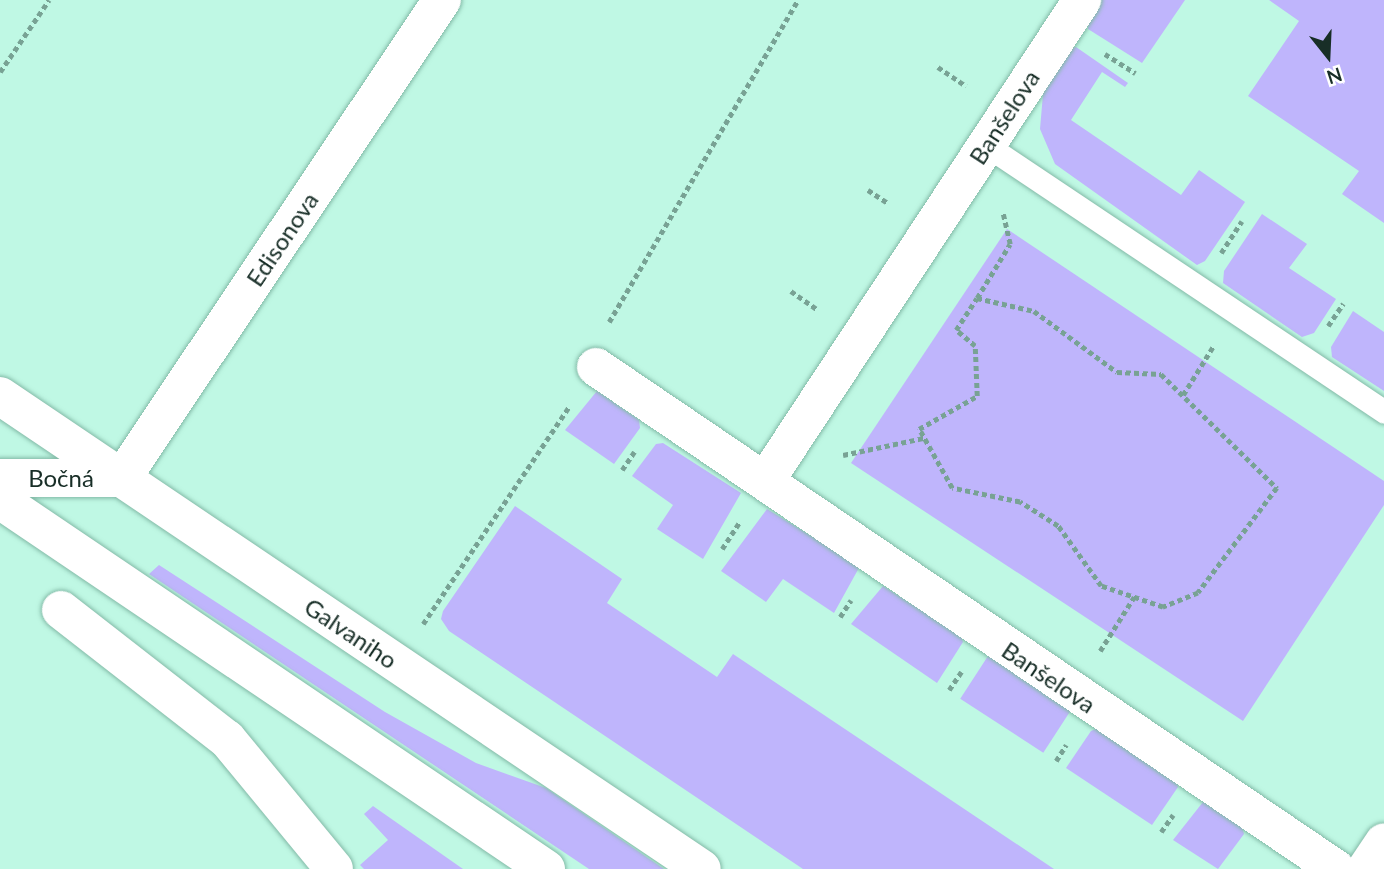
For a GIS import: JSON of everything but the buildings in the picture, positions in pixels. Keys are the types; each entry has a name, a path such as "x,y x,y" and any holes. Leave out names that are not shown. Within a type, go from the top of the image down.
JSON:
{"street":[{"name":"Edisonova","path":"122,478 442,0"},
{"name":"Banšelova","path":"769,476 993,150 1082,0"},
{"name":"Banšelova","path":"596,367 769,476 1073,693 1336,869"},
{"name":"Galvaniho","path":"0,396 702,869"},
{"name":"Bočná","path":"0,478 122,478"},
{"path":"0,500 546,869"},
{"path":"61,610 227,739 334,869"},
{"path":"1366,869 1384,842"}],"lane":[{"path":"993,150 1384,411"}],"path":[{"path":"0,72 49,0"},
{"path":"423,624 596,367 602,334 798,0"},
{"path":"977,298 1034,311 1116,372 1161,374 1277,488 1198,593 1163,607 1101,586 1058,526 1020,502 952,488 919,429 976,396 975,346 956,330 1010,244 994,176 993,150"},
{"path":"1183,395 1235,311"},
{"path":"769,476 924,438"},
{"path":"1073,693 1134,597"}],"shaded area":[{"path":"1101,0 1185,0 1142,63 1088,29 1088,20"},
{"path":"1269,0 1384,0 1384,223 1342,194 1359,171 1248,96 1299,21"},
{"path":"1076,47 1128,83 1125,87 1102,72 1071,120 1181,195 1199,170 1245,202 1205,261 1197,265 1055,164 1040,129 1043,94 1069,49"},
{"path":"1262,214 1307,244 1289,268 1336,299 1314,333 1302,337 1223,283 1224,271"},
{"path":"1007,229 1384,481 1384,505 1243,721 851,463"},
{"path":"1353,311 1384,332 1384,391 1332,357 1331,347"},
{"path":"597,391 639,420 640,428 614,464 565,430"},
{"path":"663,443 741,493 703,559 657,529 673,505 632,476 656,444"},
{"path":"515,506 622,579 607,603 717,677 733,654 1054,869 803,869 449,631 441,619 443,611"},
{"path":"767,509 860,566 834,613 783,579 766,602 721,571"},
{"path":"159,565 385,712 476,763 546,788 664,869 589,869 149,574"},
{"path":"883,586 961,636 963,642 937,683 851,624"},
{"path":"988,656 1071,710 1043,753 960,699"},
{"path":"1098,728 1175,778 1178,787 1152,825 1066,768 1091,731"},
{"path":"1203,802 1242,827 1244,834 1218,869 1173,840"},
{"path":"373,806 463,869 364,869 360,865 388,840 364,814"}]}
